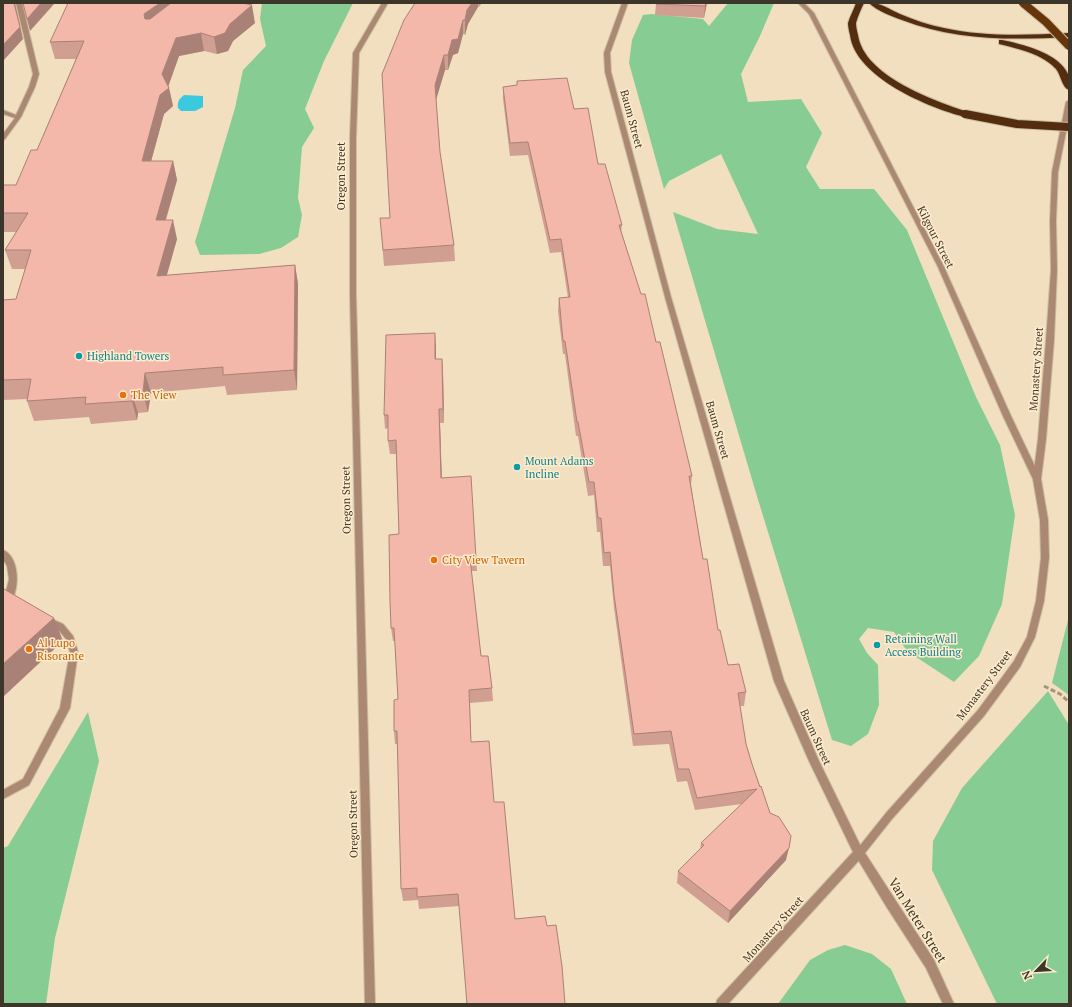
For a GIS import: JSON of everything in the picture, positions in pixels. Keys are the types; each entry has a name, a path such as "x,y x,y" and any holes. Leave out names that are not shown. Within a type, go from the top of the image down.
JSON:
{"highway":[{"path":"873,3 901,18 934,29 956,34 1029,37 1069,35"},
{"path":"1024,3 1046,22 1069,46"},
{"path":"858,6 852,22 852,37 861,53 871,66 891,81 916,95 948,109 965,114 1013,124 1046,127 1069,127"},
{"path":"978,36 1036,52 1052,62 1063,72 1069,87"}],"street":[{"path":"3,138 18,117 32,87 36,74 19,3"},
{"name":"Oregon Street","path":"370,1004 353,295 354,138 356,53 385,3"},
{"name":"Baum Street","path":"625,3 607,53 608,72 668,297 779,681 814,761 860,853"},
{"name":"Kilgour Street","path":"801,3 808,10 941,267 1007,416 1037,479"},
{"name":"Monastery Street","path":"721,1004 860,853 889,816 981,713 1017,664 1031,637 1040,601 1045,558 1044,520 1037,479 1042,439 1054,270 1053,221 1055,172 1069,102"},
{"path":"3,112 18,117"},
{"path":"3,553 14,577 14,587 8,603"},
{"path":"3,796 26,782 65,708 74,652 70,638 60,626 40,616"},
{"name":"Van Meter Street","path":"860,853 890,903 930,964 949,1004"}],"path":[{"path":"1044,686 1060,694 1069,702"}],"green space":[{"path":"262,3 353,3 324,61 305,109 314,128 302,147 298,198 302,215 298,237 281,248 259,254 200,255 195,242 235,108 243,70 266,46 260,19"},
{"path":"728,3 774,3 760,36 741,74 748,102 801,99 822,133 806,167 820,189 874,189 907,230 976,397 1000,445 1015,515 1002,604 979,656 954,682 907,651 894,632 868,628 859,639 867,653 878,665 879,705 868,734 851,746 832,740 756,493 673,212 717,229 758,234 721,154 669,181 664,189 629,63 632,40 643,15 652,14 703,19 709,26"},
{"path":"1069,616 1069,695 1052,683"},
{"path":"1048,691 1069,725 1069,1004 997,1004 932,870 933,841 962,788"},
{"path":"88,712 99,761 55,938 46,1004 3,1004 3,848 8,846"},
{"path":"845,945 872,954 891,969 907,1004 778,1004 810,960 828,950"}],"water":[{"path":"184,95 203,96 203,107 195,111 181,111 178,108 178,102"}],"building":[{"path":"3,3 14,3 20,27 3,45"},
{"path":"23,3 41,3 27,19"},
{"path":"68,3 160,3 144,14 145,19 150,19 171,3 242,3 252,5 230,24 225,33 214,37 201,33 176,38 162,74 169,88 160,95 142,161 173,161 156,220 173,220 157,276 295,265 294,370 223,375 223,367 145,373 143,393 132,394 132,401 85,404 86,397 27,401 31,379 3,380 3,300 16,299 31,250 5,250 28,213 3,213 3,185 16,185 31,150 37,150 84,41 50,42"},
{"path":"415,3 472,3 467,10 465,20 463,20 458,39 452,40 448,55 444,55 435,85 440,152 454,245 383,250 380,218 390,218 382,74 404,20"},
{"path":"656,3 706,3 705,6"},
{"path":"567,78 574,109 588,108 598,164 605,164 622,225 619,225 641,294 645,294 656,342 660,342 692,476 689,476 703,559 707,559 718,630 720,630 728,665 739,664 746,692 738,693 746,744 770,813 779,817 791,836 789,848 730,911 678,871 704,845 701,843 757,789 697,798 689,769 678,769 671,731 634,734 614,595 610,552 604,553 601,518 598,518 594,482 589,482 577,422 565,341 563,341 559,298 570,297 561,239 550,240 528,142 510,143 503,87 517,85 517,81"},
{"path":"435,333 435,359 442,359 443,409 439,409 441,478 471,476 476,558 470,558 481,656 488,656 492,688 469,690 471,742 489,741 494,802 504,802 515,919 545,916 547,926 556,925 562,966 565,1004 467,1004 458,894 417,897 417,888 401,889 397,731 394,731 394,700 398,699 394,628 391,628 389,535 399,534 396,440 388,441 388,415 384,415 386,335"},
{"path":"4,589 54,618 3,664 3,590"}],"place":[{"name":"Highland Towers","path":"79,356"},
{"name":"The View","path":"123,395"},
{"name":"Mount Adams Incline","path":"517,467"},
{"name":"City View Tavern","path":"434,560"},
{"name":"Retaining Wall Access Building","path":"877,645"},
{"name":"Al Lupo Risorante","path":"29,649"}]}
